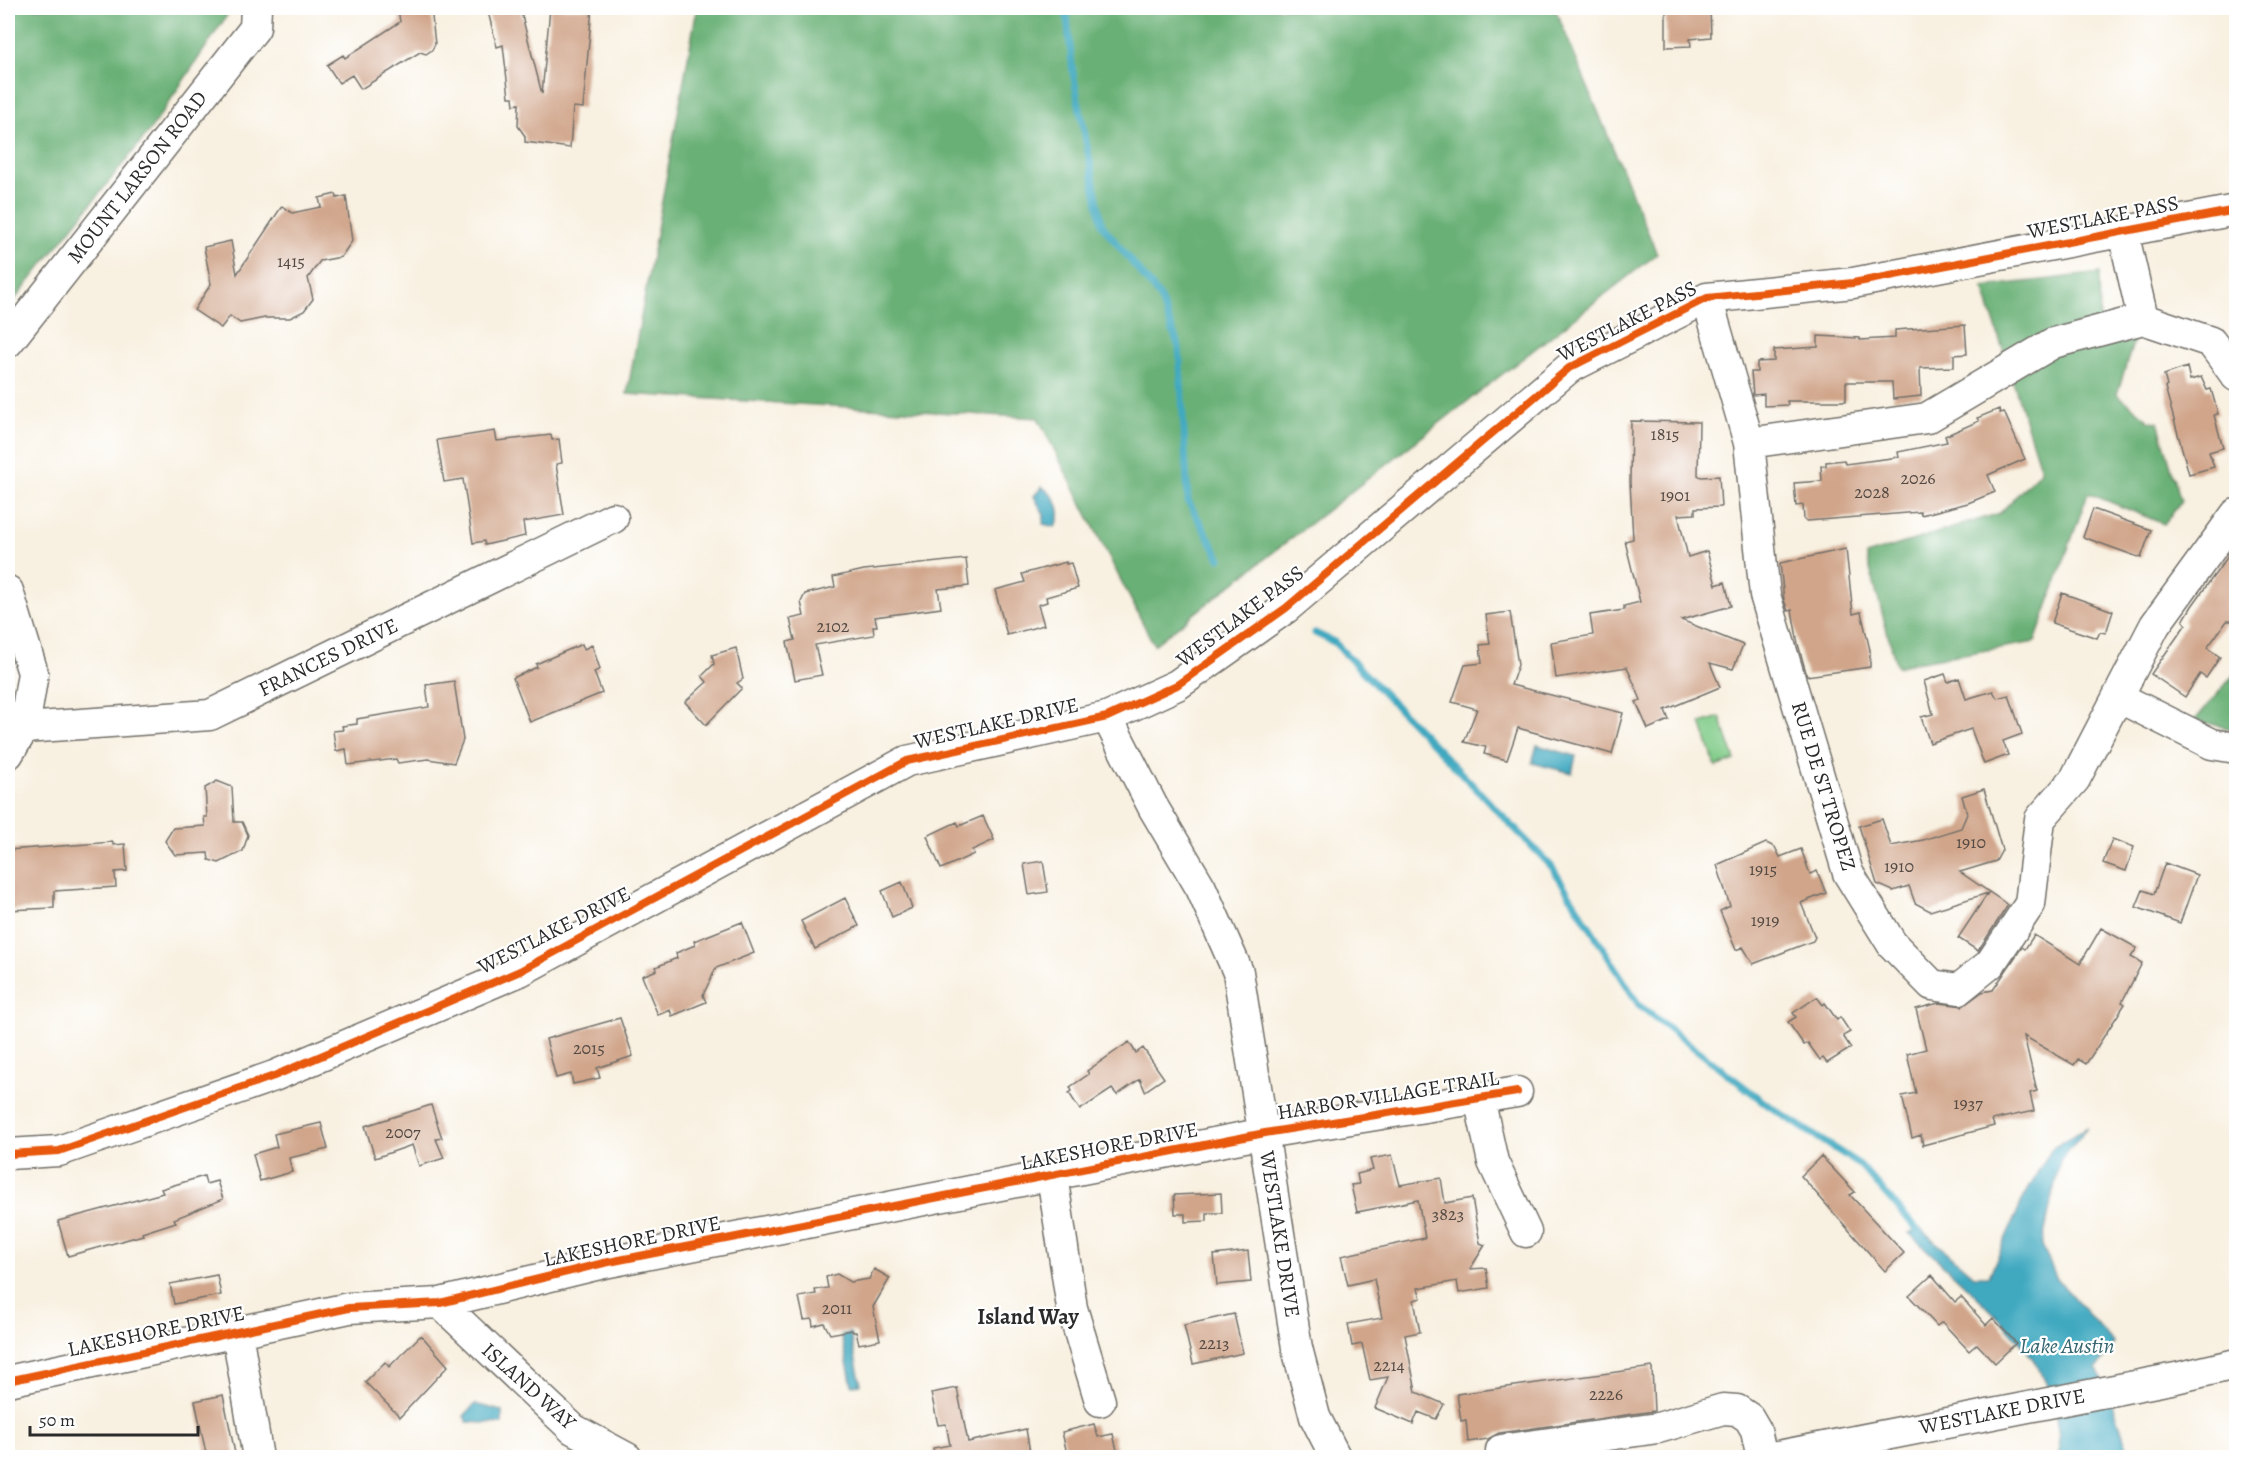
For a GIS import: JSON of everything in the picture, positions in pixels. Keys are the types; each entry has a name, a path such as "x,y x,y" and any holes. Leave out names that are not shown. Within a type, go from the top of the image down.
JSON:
{"street":[{"name":"MOUNT LARSON ROAD","path":"8,342 255,28 256,8"},
{"name":"WESTLAKE PASS","path":"1107,717 1177,685 1286,608 1569,368 1707,298 1853,283 2236,210"},
{"path":"2123,232 2143,319"},
{"name":"RUE DE ST TROPEZ","path":"1707,298 1749,442 1765,595 1848,873 1892,944 1932,985 1959,989 1990,964 2012,935 2030,904 2040,819 2075,779 2155,624 2236,514"},
{"path":"1749,442 1927,418 2053,343 2143,319 2211,342 2236,376"},
{"name":"FRANCES DRIVE","path":"24,728 210,715 613,518"},
{"path":"8,591 33,673 24,728 8,754"},
{"path":"2118,697 2212,744 2236,748"},
{"name":"WESTLAKE DRIVE","path":"8,1154 59,1151 274,1076 520,971 907,761 1107,717 1153,807 1201,888 1238,972 1297,1348 1315,1417 1336,1458"},
{"name":"HARBOR VILLAGE TRAIL","path":"1265,1133 1517,1092"},
{"path":"1479,1098 1493,1162 1526,1232"},
{"name":"LAKESHORE DRIVE","path":"8,1381 349,1308 440,1303 603,1263 1265,1133"},
{"path":"1052,1175 1072,1308 1100,1401"},
{"name":"ISLAND WAY","path":"440,1303 573,1429 627,1458"},
{"path":"237,1332 258,1458"},
{"name":"WESTLAKE DRIVE","path":"1767,1458 2176,1378 2236,1364"},
{"path":"1502,1458 1501,1450 1658,1428 1723,1409 1737,1410 1749,1418 1756,1430 1762,1458"}],"green space":[{"path":"8,8 232,8 151,129 8,308"},
{"path":"697,8 1555,8 1657,254 1154,645 1038,418 627,394"},
{"path":"2099,273 2100,318 2135,337 2117,394 2150,421 2158,422 2181,501 2164,524 2088,493 2035,642 1897,667 1866,555 2000,513 2041,470 1983,287"},
{"path":"2236,672 2236,730 2195,720"},
{"path":"1720,717 1735,760 1716,767 1701,723"}],"water":[{"path":"1042,487 1055,500 1059,510 1055,527 1043,524 1044,515 1034,496"},
{"path":"1537,745 1576,756 1572,773 1532,763"},
{"name":"Lake Austin","path":"2088,1127 2060,1161 2042,1245 2057,1279 2114,1343 2097,1369 2117,1416 2130,1457 2060,1457 2058,1427 2051,1394 2032,1358 2001,1320 1909,1233 1920,1228 1974,1276 1989,1276 2022,1201 2051,1149"},
{"path":"850,1333 861,1384 852,1385 841,1335"},
{"path":"475,1404 502,1411 502,1424 467,1422 464,1416"}],"building":[{"path":"398,8 431,8 435,44 432,50 426,54 420,52 361,89 352,75 339,83 327,65 343,55 345,58 400,22"},
{"path":"487,8 520,8 542,94 550,8 592,8 583,108 573,107 570,148 525,142 525,136 518,126 519,104 514,105 513,97 509,97 503,45 497,47"},
{"path":"1666,8 1710,8 1711,37 1690,39 1691,46 1666,47"},
{"path":"336,194 337,198 346,196 352,241 341,257 320,261 308,278 313,299 304,311 290,318 265,318 240,323 230,316 221,328 194,310 211,284 204,247 231,241 237,274 282,206 292,213 321,207 319,198"},
{"path":"1965,325 1967,354 1954,355 1954,367 1920,368 1921,396 1893,399 1892,382 1846,382 1846,401 1787,401 1788,405 1764,406 1764,394 1753,395 1751,372 1757,372 1757,362 1774,361 1774,350 1818,347 1818,336 1860,338 1860,340 1895,338 1895,330"},
{"path":"2187,367 2190,380 2201,377 2207,390 2211,389 2218,414 2214,415 2223,448 2209,452 2214,467 2189,474 2165,387 2167,386 2164,375"},
{"path":"1999,409 2000,413 2004,412 2025,459 1988,475 1995,492 1968,503 1921,515 1920,512 1807,521 1804,520 1803,505 1796,506 1794,483 1822,481 1821,466 1826,466 1826,462 1844,460 1845,464 1899,457 1898,452 1947,442 1945,436"},
{"path":"1631,421 1699,422 1698,475 1701,477 1719,476 1721,507 1695,508 1695,514 1678,515 1688,557 1707,551 1716,585 1725,582 1731,606 1681,620 1743,645 1733,669 1710,663 1720,687 1665,710 1669,720 1648,729 1636,702 1641,700 1627,667 1556,678 1551,642 1593,635 1590,615 1624,610 1624,606 1640,602 1625,541 1633,539 1630,482"},
{"path":"495,431 497,441 551,435 552,440 559,439 562,463 556,464 564,515 523,522 525,536 485,545 484,541 473,543 463,479 444,482 437,440"},
{"path":"2093,509 2151,530 2141,558 2083,537"},
{"path":"2236,545 2236,615 2232,621 2227,621 2207,648 2220,657 2206,678 2200,674 2185,697 2151,674 2186,624 2183,621 2192,606"},
{"path":"1846,549 1853,614 1861,612 1870,650 1870,667 1807,676 1792,610 1788,611 1784,600 1780,563"},
{"path":"966,559 969,586 938,589 941,608 875,617 877,626 873,626 874,635 815,645 822,675 795,680 787,642 795,640 790,619 804,616 801,602 805,594 835,587 833,577 864,570"},
{"path":"1066,562 1066,564 1071,563 1078,588 1046,597 1047,602 1038,605 1044,625 1007,635 995,590 1025,582 1022,574"},
{"path":"2062,593 2113,611 2106,633 2100,632 2097,638 2052,623"},
{"path":"1510,612 1518,665 1511,685 1623,713 1612,754 1518,728 1507,760 1484,754 1486,747 1464,742 1477,709 1452,702 1465,665 1482,663 1480,645 1490,644 1486,615"},
{"path":"582,644 584,649 592,645 600,669 594,672 602,693 530,722 513,678 537,667 536,664"},
{"path":"736,648 743,679 737,683 742,688 706,725 685,702 707,682 702,676 714,664 712,655"},
{"path":"1945,674 1948,682 1959,678 1966,699 1993,691 1997,698 2009,695 2022,734 2003,741 2008,755 1984,764 1971,729 1930,743 1921,717 1933,714 1924,681"},
{"path":"454,681 463,740 454,763 428,759 398,763 396,759 348,765 346,749 336,751 333,731 343,730 342,726 357,724 357,719 429,707 426,685"},
{"path":"217,781 232,787 234,822 242,822 248,835 243,851 219,863 209,860 208,853 175,855 165,841 173,828 205,826 204,817 207,817 205,788"},
{"path":"1984,789 2002,850 1996,861 1960,872 2008,905 1978,951 1958,938 1988,893 1930,911 1915,903 1909,886 1893,891 1877,884 1859,826 1882,819 1891,846 1923,840 1961,828 1967,814 1962,796"},
{"path":"983,816 994,840 972,850 974,854 941,869 927,836 957,822 959,826"},
{"path":"2112,839 2134,847 2126,871 2103,863"},
{"path":"113,842 113,845 125,844 127,871 115,872 116,887 54,891 54,908 8,910 8,850"},
{"path":"1766,843 1775,847 1780,857 1801,849 1810,874 1817,871 1826,893 1801,903 1815,937 1813,941 1753,964 1743,947 1736,950 1720,911 1730,906 1717,865"},
{"path":"1043,861 1048,892 1029,895 1024,864"},
{"path":"2165,863 2197,875 2180,923 2136,907 2143,890 2154,894"},
{"path":"902,882 912,908 892,917 882,891"},
{"path":"845,898 859,926 815,949 801,921"},
{"path":"742,922 754,953 716,968 703,995 706,1002 672,1016 670,1010 658,1015 642,976 677,958 676,953 695,945 694,941"},
{"path":"2101,928 2137,948 2131,957 2142,963 2122,1002 2125,1004 2086,1064 2078,1059 2074,1065 2024,1036 2037,1091 2030,1093 2034,1111 1992,1120 1994,1126 1923,1145 1921,1135 1912,1138 1902,1096 1916,1093 1907,1054 1926,1049 1916,1009 1939,1003 1963,1006 1982,992 1993,990 2022,947 2025,949 2034,935 2080,964"},
{"path":"1817,997 1823,1005 1825,1003 1837,1020 1840,1017 1850,1032 1843,1036 1851,1048 1827,1063 1823,1058 1820,1060 1808,1043 1804,1045 1788,1022 1796,1017 1793,1013"},
{"path":"620,1018 633,1056 597,1068 600,1078 573,1084 571,1074 556,1078 546,1039"},
{"path":"1129,1042 1136,1053 1143,1048 1164,1078 1145,1091 1140,1079 1117,1095 1112,1089 1080,1110 1069,1093 1072,1091 1070,1087 1089,1074 1087,1071"},
{"path":"431,1105 442,1138 436,1139 444,1158 419,1166 412,1145 375,1158 365,1126"},
{"path":"321,1123 328,1149 289,1158 292,1172 260,1181 253,1154 277,1147 274,1134"},
{"path":"1392,1155 1400,1185 1441,1178 1445,1203 1472,1198 1480,1243 1485,1245 1470,1269 1486,1268 1489,1288 1459,1293 1457,1281 1418,1288 1421,1298 1414,1300 1420,1332 1405,1335 1416,1392 1444,1404 1436,1419 1418,1412 1413,1424 1375,1408 1388,1377 1370,1380 1362,1344 1352,1346 1348,1324 1382,1318 1374,1279 1348,1285 1341,1256 1425,1238 1418,1200 1357,1212 1351,1185 1359,1184 1357,1174 1373,1170 1370,1159"},
{"path":"1821,1156 1855,1192 1850,1195 1904,1253 1885,1271 1801,1176"},
{"path":"204,1176 206,1184 217,1181 223,1199 174,1219 176,1222 142,1233 143,1235 68,1256 58,1221 163,1193 161,1189"},
{"path":"1221,1193 1222,1213 1207,1213 1207,1221 1185,1222 1185,1214 1175,1214 1174,1195"},
{"path":"1248,1251 1251,1282 1217,1285 1214,1255"},
{"path":"874,1269 890,1278 873,1307 880,1340 859,1344 856,1332 852,1330 830,1334 824,1323 813,1326 812,1319 804,1320 799,1297 816,1294 815,1290 828,1288 826,1277 837,1274 850,1282 869,1279"},
{"path":"217,1275 221,1295 174,1304 170,1284"},
{"path":"1932,1275 1955,1302 1961,1297 1986,1325 1993,1318 2016,1343 1995,1363 1977,1344 1969,1351 1942,1322 1937,1326 1909,1296"},
{"path":"1234,1314 1243,1353 1193,1364 1184,1325"},
{"path":"421,1335 448,1366 400,1417 365,1382 385,1362 389,1367"},
{"path":"1652,1367 1654,1411 1499,1433 1488,1439 1468,1442 1466,1420 1461,1421 1457,1394"},
{"path":"957,1388 968,1442 1026,1429 1031,1458 934,1458 933,1448 950,1445 946,1424 938,1425 931,1393"},
{"path":"223,1395 236,1458 207,1458 195,1401"},
{"path":"1094,1424 1098,1437 1113,1434 1118,1454 1103,1458 1068,1458 1062,1432"}],"waterway":[{"path":"1066,8 1073,73 1102,225 1159,296 1179,347 1188,501 1220,558"},
{"path":"1315,633 1334,642 1552,867 1639,1005 1769,1106 1860,1165 1922,1235"}],"cycle path":[{"path":"8,1154 59,1151 274,1076 520,971 907,761 1107,717 1177,685 1286,608 1569,368 1707,298 1853,283 2236,210"},
{"path":"8,1381 349,1308 440,1303 604,1263 1265,1133 1517,1092"}],"district":[{"name":"Island Way","path":"1028,1317"}]}
